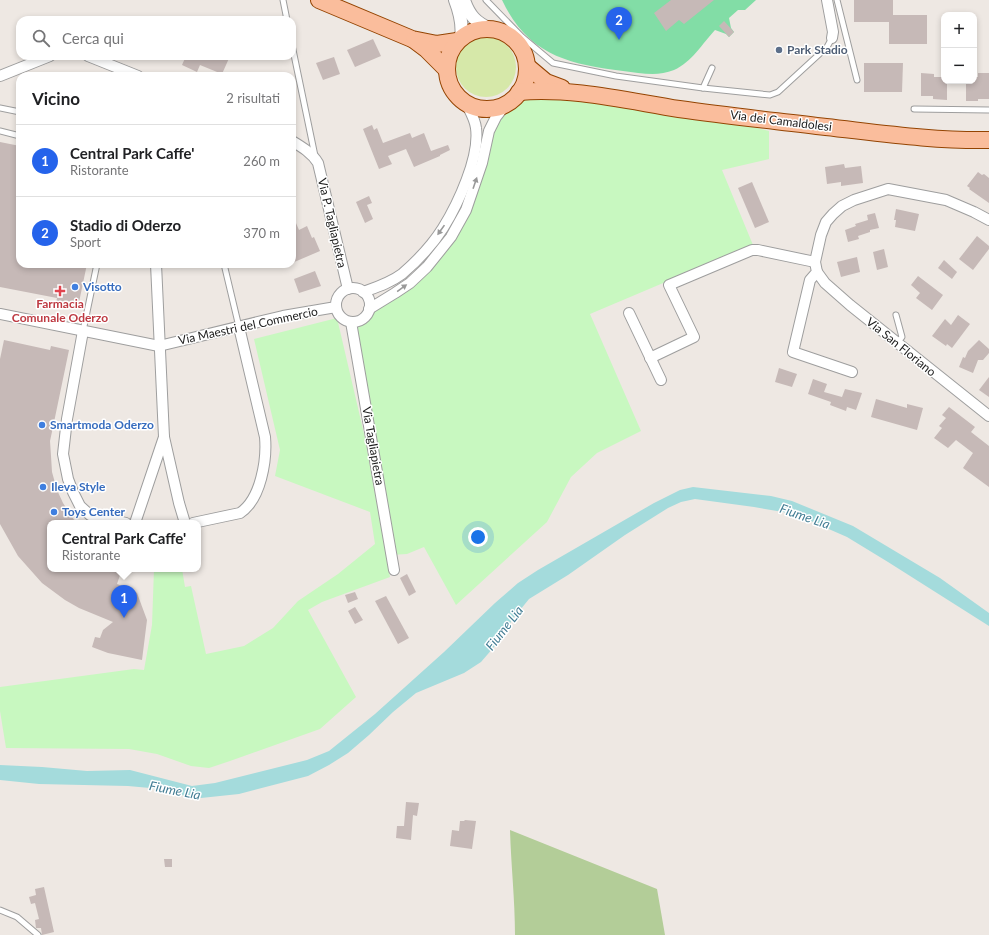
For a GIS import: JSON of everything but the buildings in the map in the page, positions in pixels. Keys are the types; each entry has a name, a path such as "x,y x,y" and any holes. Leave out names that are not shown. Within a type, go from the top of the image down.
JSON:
{"main road":[{"path":"319,0 412,39 437,44 459,39 473,30 485,28 497,30 509,35 518,43 524,54 527,66 527,75 519,92 507,103 497,108 487,109 476,108 458,97 452,89 446,69 447,59 451,50 459,39"},
{"path":"412,39 426,49 446,69"},
{"name":"Via dei Camaldolesi","path":"527,66 546,82 574,93"},
{"name":"Via dei Camaldolesi","path":"519,92 545,90 680,109 876,132 945,139 989,140"}],"street":[{"path":"455,0 460,14 462,27 459,39"},
{"path":"464,0 470,14 475,20 481,25 491,29"},
{"path":"827,0 833,32 832,38"},
{"path":"0,76 40,60"},
{"path":"98,60 128,72"},
{"path":"363,292 388,283 402,273 418,259 442,230 456,203 472,164 477,140 473,116 466,103"},
{"path":"369,309 395,294 410,282 427,267 451,237 466,210 482,163 489,131 496,117 507,103"},
{"path":"296,144 315,157"},
{"name":"Via P. Tagliapietra","path":"315,157 318,163 348,289"},
{"path":"852,372 793,352 810,280 817,272 815,262 821,235 826,222 833,214 842,206 854,200 888,189 946,200 989,220"},
{"path":"650,358 694,337 669,285 752,250 815,262"},
{"path":"156,268 164,409 164,438 184,520"},
{"name":"Via San Floriano","path":"817,272 825,283 897,343 989,416"},
{"path":"353,288 363,292 369,299 369,309 368,313 362,320 351,322 341,317 336,307 338,298 344,291 353,288"},
{"name":"Via Maestri del Commercio","path":"160,346 283,316 336,307"},
{"path":"629,313 661,380"},
{"path":"0,314 160,346"},
{"name":"Via Tagliapietra","path":"351,322 394,570"},
{"path":"201,521 240,513 245,510 254,497 262,478 265,460 265,437 239,327"},
{"path":"83,331 69,405 63,454 68,479 80,506 90,515 112,520"},
{"path":"136,520 164,438"}],"lane":[{"path":"283,0 286,16"},
{"path":"486,0 522,37 553,63 616,76 703,88 770,95 774,94 778,92 827,46 832,38"},
{"path":"837,0 857,80"},
{"path":"295,60 315,157"},
{"path":"703,88 712,68"},
{"path":"0,108 16,111"},
{"path":"914,109 989,110"},
{"path":"0,131 16,135"},
{"path":"83,331 96,268"},
{"path":"225,268 239,327"},
{"path":"896,315 902,337 897,343"},
{"path":"0,910 17,917 38,935"}],"green space":[{"path":"502,0 756,0 745,10 738,10 729,18 731,28 734,32 729,37 726,34 715,30 696,52 680,67 668,72 655,74 585,65 552,54 537,45 524,33 512,19"},
{"path":"486,37 503,42 511,50 516,67 511,84 503,92 486,97 469,92 461,84 456,67 461,50 469,42"},
{"path":"519,92 680,109 769,131 769,159 722,170 753,245 590,314 641,431 597,453 571,477 547,522 456,605 424,547 407,554 391,555 354,322 361,320 395,293 451,237 489,131 507,103"},
{"path":"337,318 365,438 390,577 322,602 308,610 356,697 320,729 209,768 191,766 157,754 129,749 6,748 0,711 0,687 134,669 144,670 152,625 154,572 182,572 185,587 191,586 206,654 244,646 273,628 298,601 338,574 375,544 370,512 275,476 280,450 254,339"},
{"path":"510,830 657,889 665,935 515,935"}],"water":[{"name":"Fiume Lia","path":"693,487 771,496 792,501 853,526 940,578 989,613 989,626 847,537 803,517 754,507 695,499 681,502 668,508 625,535 568,575 529,599 512,620 500,640 481,662 464,673 416,693 348,753 308,776 239,794 201,798 174,794 150,788 128,786 39,784 0,780 0,765 87,771 130,770 192,786 215,783 307,760 329,751 375,714 518,583 654,503 680,490"}],"place":[{"name":"Stadio di Oderzo","path":"619,40"},
{"name":"Park Stadio","path":"779,50"},
{"name":"Visotto","path":"75,287"},
{"name":"Farmacia Comunale Oderzo","path":"60,291"},
{"name":"Smartmoda Oderzo","path":"42,425"},
{"name":"Ileva Style","path":"43,487"},
{"name":"Toys Center","path":"54,512"},
{"name":"Central Park Caffe'","path":"124,618"}]}
